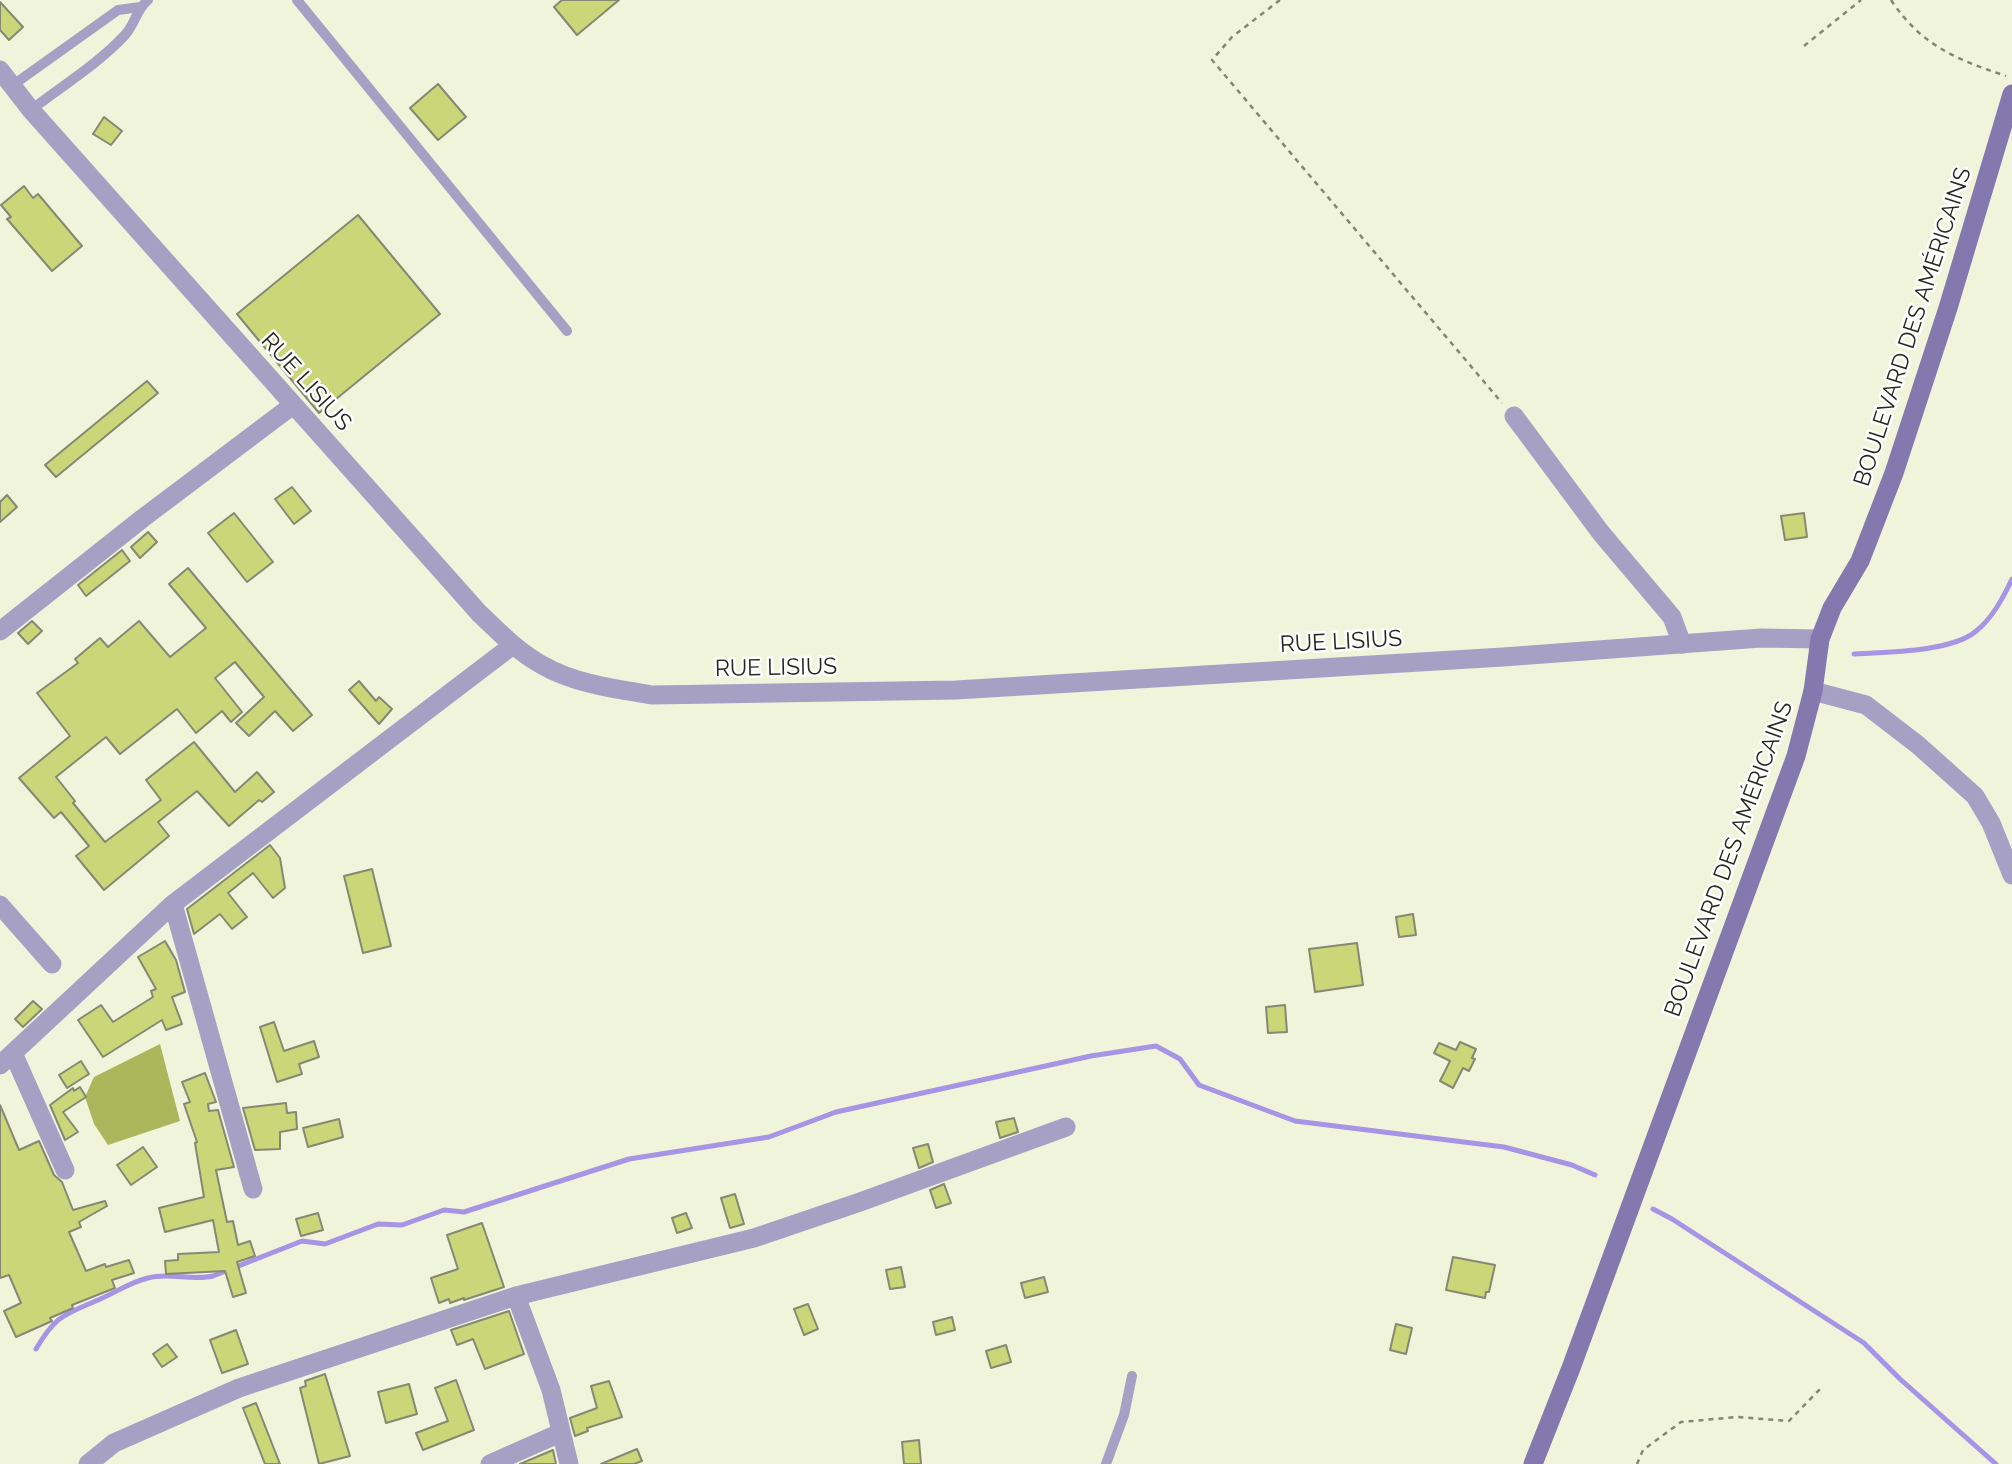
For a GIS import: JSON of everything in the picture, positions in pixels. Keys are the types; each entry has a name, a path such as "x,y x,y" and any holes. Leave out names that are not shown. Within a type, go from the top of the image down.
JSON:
{"main road":[{"name":"BOULEVARD DES AMÉRICAINS","path":"1533,1464 1796,756 1813,691 1819,639 1832,608 1860,561 1894,473 1948,308 2012,94"}],"street":[{"name":"RUE LISIUS","path":"6,78 31,110 479,613 513,645 542,665 562,674 609,688 653,695 956,690 1770,638 1819,639"},
{"path":"0,631 143,518 293,405"},
{"path":"1514,416 1608,541 1672,617 1682,644"},
{"path":"65,1170 7,1059 173,904 513,645"},
{"path":"1813,691 1866,705 1918,745 1975,796 1991,823 2012,875"},
{"path":"173,904 253,1189"},
{"path":"0,905 52,964"},
{"path":"88,1464 114,1443 239,1388 516,1296 754,1238 1066,1127"},
{"path":"516,1296 551,1390 569,1464"},
{"path":"490,1464 560,1433"}],"lane":[{"path":"297,0 567,331"},
{"path":"6,78 118,10 144,3"},
{"path":"31,110 112,47 133,25 144,3"},
{"path":"1106,1464 1124,1415 1132,1376"}],"path":[{"path":"1280,0 1231,37 1212,61 1514,416"},
{"path":"1804,46 1861,0"},
{"path":"1891,0 1904,21 1924,40 1953,56 2012,78"},
{"path":"1637,1464 1643,1450 1681,1422 1737,1418 1789,1421 1820,1389"}],"green space":[{"path":"160,1044 180,1121 108,1145 94,1124 85,1097 94,1077"}],"building":[{"path":"562,0 619,0 577,35 554,7"},
{"path":"0,2 23,27 9,40 0,30"},
{"path":"438,84 466,117 438,140 410,108"},
{"path":"104,117 122,131 111,145 93,134"},
{"path":"24,186 33,198 38,194 82,246 52,271 7,219 11,217 1,205"},
{"path":"358,215 440,314 319,413 237,314"},
{"path":"147,381 158,393 56,477 45,465"},
{"path":"292,487 311,511 294,524 275,499"},
{"path":"7,495 17,507 0,522 0,502"},
{"path":"234,513 273,562 247,582 208,533"},
{"path":"1804,513 1807,537 1785,540 1781,516"},
{"path":"148,532 157,542 140,558 131,547"},
{"path":"122,550 130,561 86,596 78,585"},
{"path":"188,568 312,715 293,731 275,711 249,736 236,723 264,697 235,662 215,678 242,712 231,722 222,711 196,733 177,709 120,754 106,737 56,777 105,842 161,800 146,780 194,742 235,792 257,772 274,792 262,802 259,800 229,826 197,791 158,822 169,836 104,890 76,856 89,846 61,812 54,818 19,778 70,736 37,693 78,663 75,659 100,638 108,647 139,621 170,657 206,628 169,584"},
{"path":"32,621 42,631 28,644 18,633"},
{"path":"359,681 376,701 379,697 392,709 379,724 349,690"},
{"path":"270,845 280,858 285,888 273,898 253,873 228,893 247,917 232,929 220,914 194,934 187,909"},
{"path":"372,869 391,946 363,953 344,876"},
{"path":"1413,914 1416,935 1399,937 1396,917"},
{"path":"165,941 176,960 185,992 172,997 182,1024 166,1030 162,1020 103,1057 78,1020 101,1005 113,1022 153,997 151,991 156,989 138,957"},
{"path":"1357,943 1363,985 1315,992 1309,949"},
{"path":"33,1001 42,1009 23,1027 15,1019"},
{"path":"1285,1005 1287,1032 1268,1033 1266,1007"},
{"path":"274,1022 284,1051 314,1041 319,1057 299,1064 302,1074 277,1082 260,1027"},
{"path":"1460,1042 1476,1049 1472,1058 1475,1059 1469,1071 1463,1068 1453,1088 1440,1081 1450,1061 1434,1053 1439,1043 1456,1050"},
{"path":"81,1061 89,1074 67,1088 59,1075"},
{"path":"205,1073 216,1102 208,1104 209,1111 218,1110 234,1167 216,1170 227,1222 233,1221 238,1245 250,1241 255,1256 237,1262 246,1293 233,1297 225,1271 166,1274 165,1261 178,1260 178,1254 219,1252 213,1220 165,1232 159,1208 204,1197 195,1143 197,1142 184,1104 190,1102 182,1082"},
{"path":"80,1087 86,1097 63,1112 78,1132 65,1140 50,1105 73,1088 74,1091"},
{"path":"286,1103 287,1113 296,1112 297,1129 280,1132 280,1149 255,1150 243,1108"},
{"path":"0,1105 19,1150 39,1141 54,1175 62,1182 73,1210 105,1201 107,1206 79,1222 81,1227 69,1232 86,1271 129,1260 134,1273 112,1280 115,1288 72,1305 73,1308 50,1318 52,1321 16,1337 4,1311 21,1303 9,1275 0,1278"},
{"path":"1014,1118 1018,1132 1000,1138 996,1122"},
{"path":"339,1119 343,1137 308,1147 303,1128"},
{"path":"928,1144 933,1162 919,1168 913,1148"},
{"path":"143,1147 157,1167 131,1185 117,1165"},
{"path":"944,1184 951,1203 936,1208 930,1190"},
{"path":"735,1194 744,1224 730,1228 721,1198"},
{"path":"318,1213 323,1230 301,1236 296,1219"},
{"path":"686,1213 692,1228 677,1233 672,1218"},
{"path":"482,1223 504,1287 464,1300 450,1303 449,1299 439,1303 431,1278 458,1269 447,1235"},
{"path":"1453,1257 1495,1265 1485,1298 1446,1290"},
{"path":"901,1267 905,1287 890,1289 886,1270"},
{"path":"1044,1277 1048,1292 1025,1298 1021,1283"},
{"path":"808,1304 818,1329 804,1335 794,1309"},
{"path":"509,1311 524,1354 485,1369 473,1339 457,1345 451,1330"},
{"path":"952,1317 955,1330 936,1335 933,1322"},
{"path":"1396,1324 1412,1328 1406,1354 1390,1350"},
{"path":"236,1330 248,1364 222,1373 210,1340"},
{"path":"167,1344 177,1357 162,1367 153,1354"},
{"path":"1006,1345 1011,1362 991,1368 986,1351"},
{"path":"325,1374 350,1456 319,1464 300,1388 306,1386 305,1381"},
{"path":"456,1380 474,1430 423,1450 416,1433 448,1421 435,1388"},
{"path":"609,1381 622,1417 587,1428 588,1431 575,1436 570,1418 597,1408 591,1386"},
{"path":"409,1384 417,1414 386,1423 378,1392"},
{"path":"256,1403 280,1464 265,1464 243,1408"},
{"path":"919,1440 921,1464 904,1464 902,1442"},
{"path":"637,1449 642,1461 634,1464 601,1464"},
{"path":"553,1450 556,1464 520,1464"}],"waterway":[{"path":"1854,654 1917,650 1964,639 1992,615 2012,579"},
{"path":"36,1349 49,1329 62,1317 148,1278 213,1276 302,1241 325,1244 378,1224 402,1225 444,1210 464,1212 629,1159 769,1137 836,1112 1091,1056 1156,1046 1180,1059 1199,1085 1295,1121 1504,1147 1572,1165 1595,1175"},
{"path":"1653,1209 1864,1343 1900,1379 1996,1464"}]}
